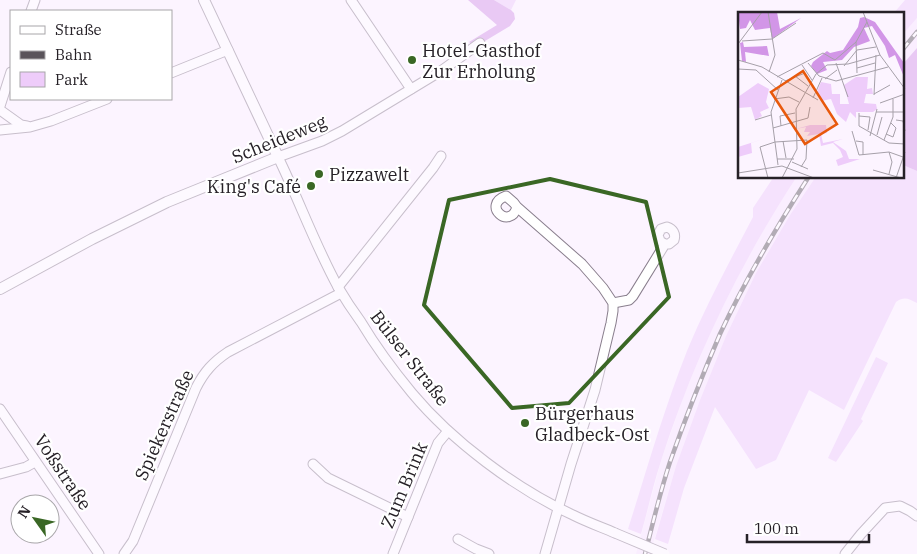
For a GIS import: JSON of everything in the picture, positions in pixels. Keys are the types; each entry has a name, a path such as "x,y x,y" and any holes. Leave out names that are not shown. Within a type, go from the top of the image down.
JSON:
{"street":[{"path":"204,0 278,157"},
{"path":"351,0 411,89"},
{"name":"Scheideweg","path":"0,289 151,209 322,141 441,71 480,43"},
{"path":"172,73 228,50"},
{"path":"0,106 10,75"},
{"path":"0,130 30,127 51,121 104,100"},
{"path":"0,110 21,124 30,127"},
{"path":"340,290 433,168 440,156"},
{"name":"Bülser Straße","path":"278,157 340,290 390,365 412,393 448,431 505,476 558,508 665,554"},
{"path":"517,207 582,264 614,303 595,390 545,554"},
{"path":"614,303 629,300 633,296 666,244"},
{"name":"Spiekerstraße","path":"124,554 133,541 194,390 206,370 217,359 228,352 340,290"},
{"name":"Voßstraße","path":"0,409 99,554"},
{"name":"Zum Brink","path":"393,554 438,443 448,431"},
{"path":"0,474 26,467 35,462"},
{"path":"314,464 328,478 408,517"},
{"path":"845,554 886,508 900,506 917,516"},
{"path":"458,539 489,554"}],"highlighted area":[{"path":"550,179 646,202 669,297 569,403 512,408 424,305 449,200"}],"shaded area":[{"path":"468,0 494,0 511,10 514,13 515,19 510,26 475,47 469,42 497,25"},
{"path":"917,18 917,48 904,63 904,33"},
{"path":"917,48 917,171 904,165 904,63"},
{"path":"795,179 814,179 790,215 756,273 726,336 676,466 650,554 636,554 661,461 684,395 712,328 743,266"}],"green space":[{"path":"494,0 516,0 511,10"},
{"path":"905,0 917,0 917,18 904,33 904,12 895,12"},
{"path":"904,165 917,171 917,303 909,299 896,302 844,410 809,390 776,460 756,469 715,407 684,488 668,544 655,539 676,466 726,336 756,273 790,215 814,179 904,179"},
{"path":"772,179 795,179 755,245 703,350 661,461 641,534 628,529 663,417 694,334 753,217 753,208"},
{"path":"876,357 888,363 861,419 863,421 836,462 828,458"}],"railway":[{"path":"904,48 917,32"},
{"path":"645,554 670,462 720,334 761,255 807,179"}],"place":[{"name":"Hotel-Gasthof Zur Erholung","path":"412,60"},
{"name":"Pizzawelt","path":"319,174"},
{"name":"King's Café","path":"311,186"},
{"name":"Bürgerhaus Gladbeck-Ost","path":"525,423"}]}
